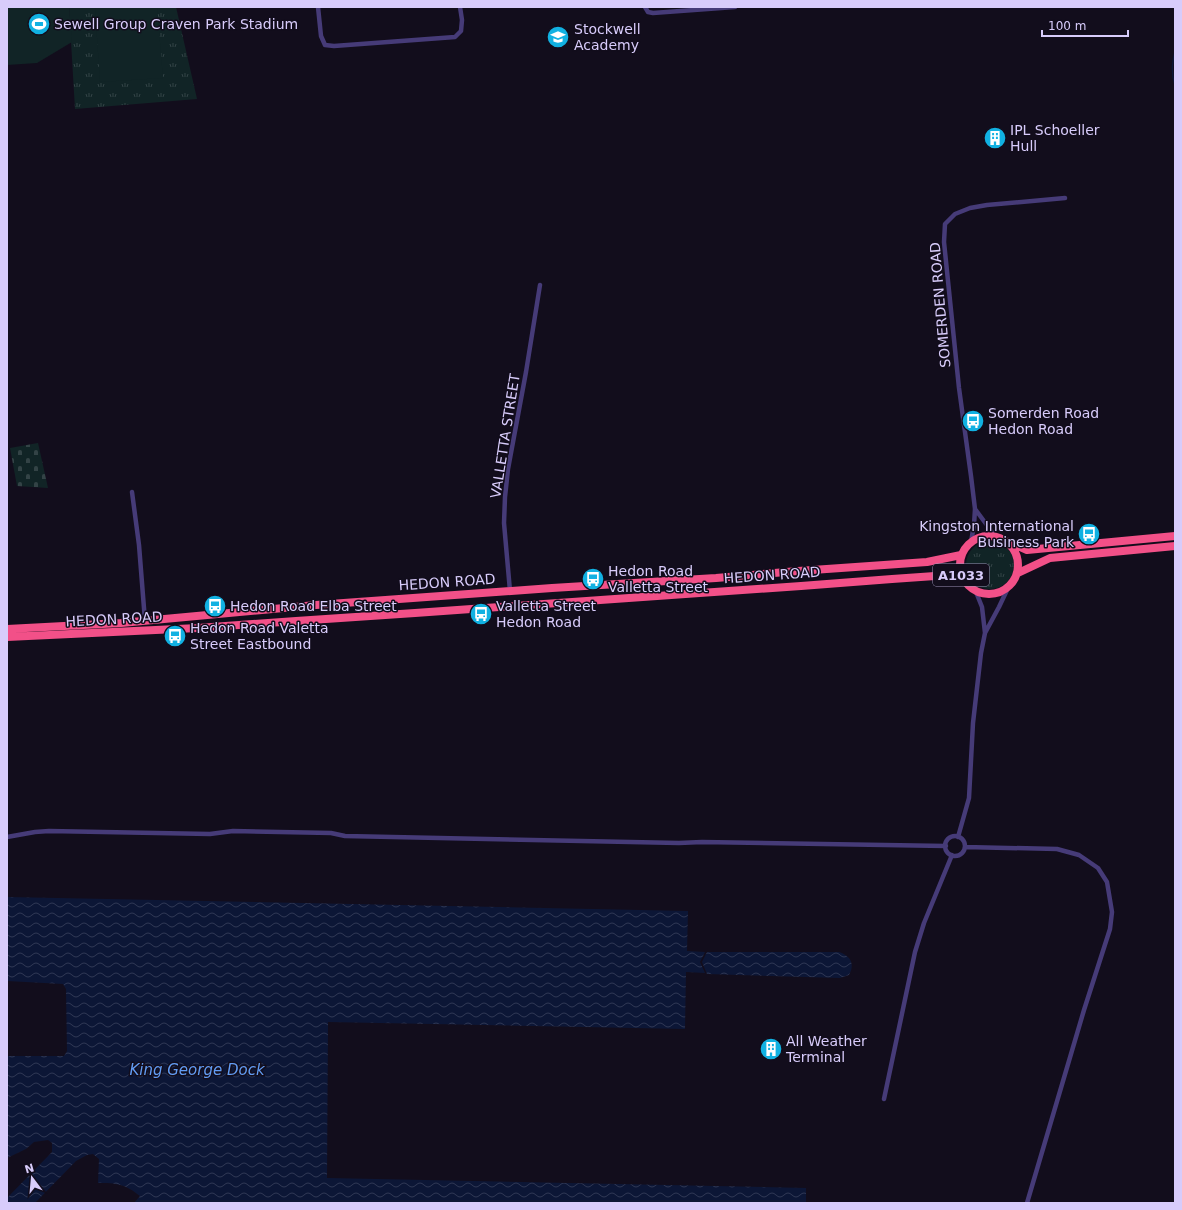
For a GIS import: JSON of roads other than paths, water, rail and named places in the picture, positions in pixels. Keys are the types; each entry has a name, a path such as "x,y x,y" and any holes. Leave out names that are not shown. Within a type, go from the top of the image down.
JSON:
{"highway":[{"path":"971,542 978,538 995,536 1027,550 1175,536"},
{"path":"1007,541 1017,555 1019,564 1018,573"},
{"name":"A1033","path":"971,542 961,555 960,572 963,580 976,592 984,594 1001,592 1008,588 1018,573"},
{"path":"1018,573 1050,558 1175,546"},
{"name":"HEDON ROAD","path":"7,629 145,621 294,606 510,590 716,578 920,562 961,555"},
{"name":"HEDON ROAD","path":"7,637 198,628 801,586 892,578 935,576 963,580"}],"street":[{"path":"318,7 321,36 325,45 334,46 455,37 461,30 462,20 460,7"},
{"path":"645,7 648,12 652,13 735,7"},
{"name":"SOMERDEN ROAD","path":"971,542 975,509 959,388 944,242 945,224 955,214 970,208 987,205 1065,198"},
{"name":"VALLETTA STREET","path":"510,590 504,523 505,497 508,469 540,285"},
{"path":"132,492 139,545 145,621"},
{"name":"SOMERDEN ROAD","path":"975,509 995,536"},
{"path":"958,837 969,798 974,723 981,653 985,633 1008,588"},
{"path":"976,592 982,607 985,633"},
{"path":"7,837 48,831 210,834 232,832 331,833 345,836 600,842 946,846"},
{"path":"958,837 964,841 965,847 960,854 955,856 948,852 946,846 950,839 958,837"},
{"path":"965,847 1057,849 1079,855 1098,868 1108,882 1112,912 1110,929 1082,1017 1027,1203"},
{"path":"884,1099 915,952 924,923 952,855"}],"water":[{"name":"King George Dock","path":"7,897 688,911 687,951 705,952 700,962 705,973 686,972 685,1029 328,1022 327,1178 806,1188 806,1203 134,1203 140,1196 130,1189 116,1184 98,1183 99,1159 93,1154 87,1155 76,1161 35,1203 7,1203 7,1198 52,1152 52,1143 48,1140 34,1142 26,1149 7,1158 7,1056 64,1056 67,1051 66,989 63,984 7,981"},
{"path":"707,952 839,952 849,958 852,967 849,975 840,978 707,974 702,962"}],"waterway":[{"path":"1175,52 1172,68 1175,85"}],"place":[{"name":"Sewell Group Craven Park Stadium","path":"39,24"},
{"name":"Stockwell Academy","path":"558,37"},
{"name":"IPL Schoeller Hull","path":"995,138"},
{"name":"Somerden Road Hedon Road","path":"973,421"},
{"name":"Kingston International Business Park","path":"1089,534"},
{"name":"Hedon Road Valletta Street","path":"593,579"},
{"name":"Hedon Road Elba Street","path":"215,606"},
{"name":"Valletta Street Hedon Road","path":"481,614"},
{"name":"Hedon Road Valetta Street Eastbound","path":"175,636"},
{"name":"All Weather Terminal","path":"771,1049"}]}
